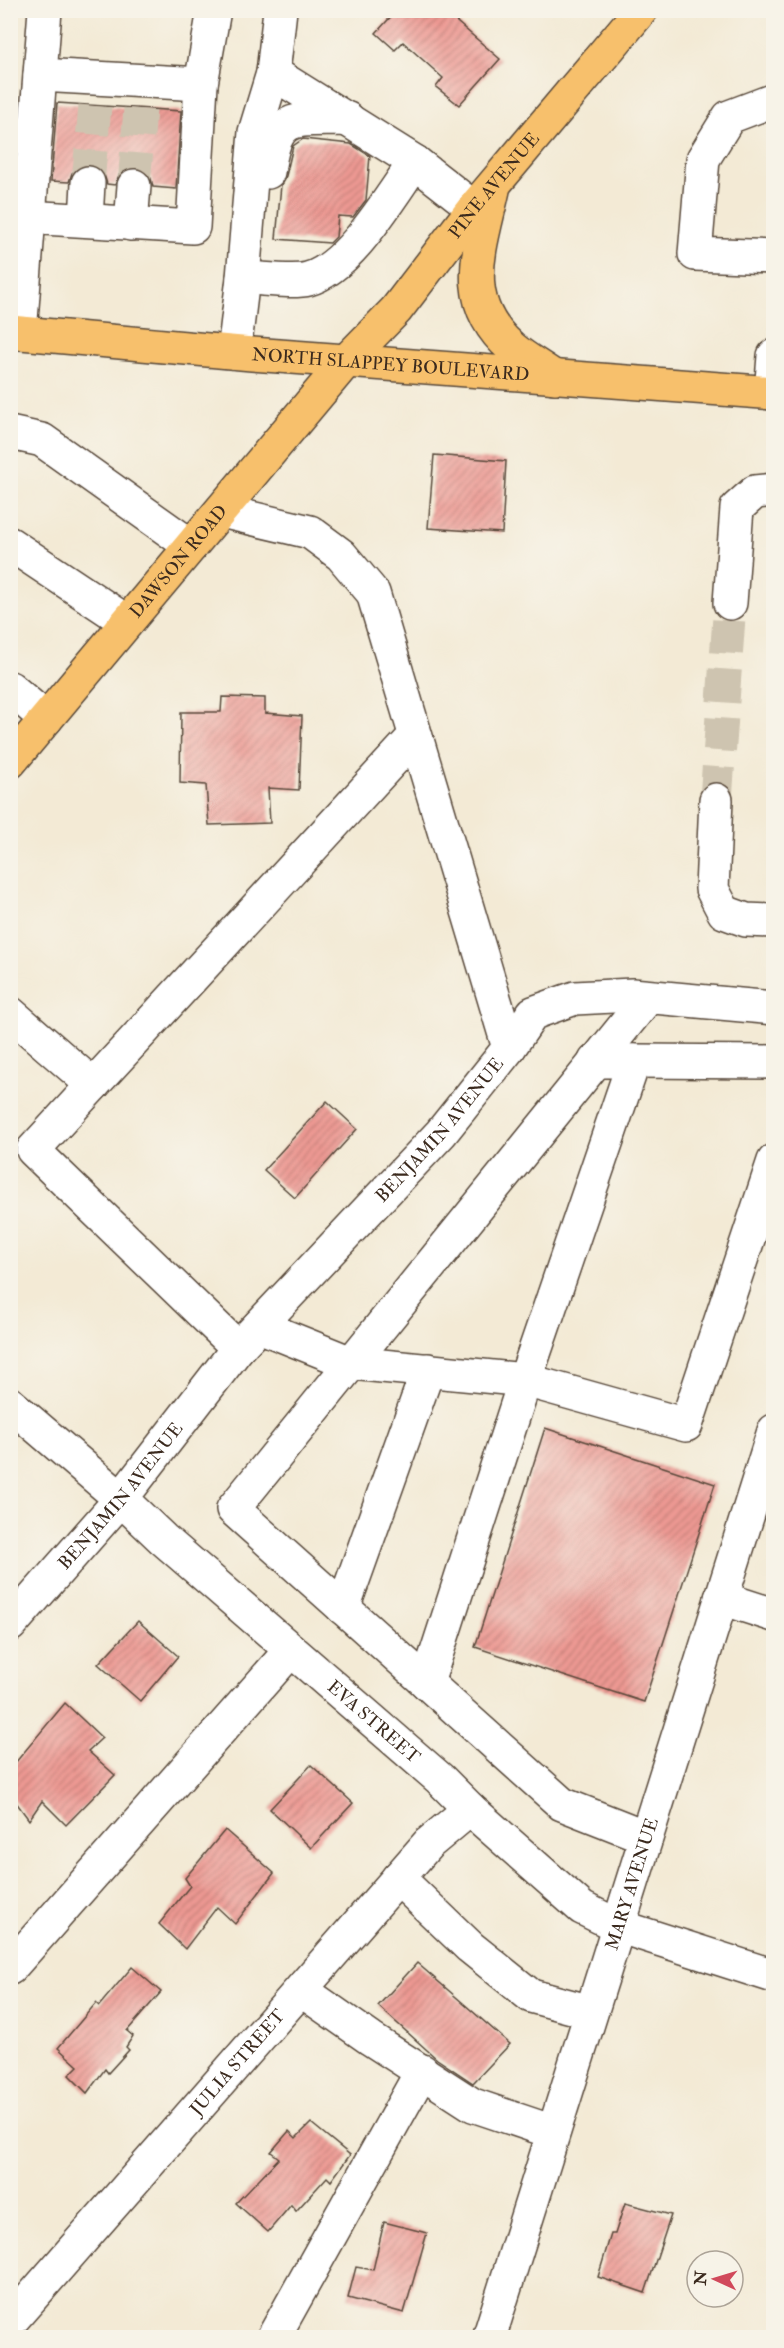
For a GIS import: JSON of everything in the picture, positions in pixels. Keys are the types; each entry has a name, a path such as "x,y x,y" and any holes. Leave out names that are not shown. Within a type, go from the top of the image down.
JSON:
{"main road":[{"name":"PINE AVENUE","path":"347,360 396,310 484,198 641,10"},
{"path":"484,198 477,274 478,298 498,334 513,349 556,378"},
{"name":"NORTH SLAPPEY BOULEVARD","path":"15,332 556,378 772,393"},
{"name":"DAWSON ROAD","path":"10,762 347,360"}],"street":[{"path":"15,332 20,216 40,75 45,10"},
{"path":"20,216 193,227 201,84 214,10"},
{"path":"234,352 255,132 273,72 280,10"},
{"path":"273,72 415,162 484,198"},
{"path":"40,75 97,92 140,95 201,84"},
{"path":"774,100 729,117 703,159 694,254 774,257"},
{"path":"244,263 260,230 270,153 277,132 290,122 348,119"},
{"path":"244,263 306,280 325,272 352,248 415,162"},
{"path":"86,220 88,183"},
{"path":"131,224 134,186"},
{"path":"772,393 774,356"},
{"path":"10,433 42,440 191,546"},
{"path":"730,603 737,508 755,492 774,490"},
{"name":"BENJAMIN AVENUE","path":"10,1625 122,1499 249,1337 441,1133 509,1048 373,593 341,555 310,532 221,511"},
{"path":"10,544 127,622"},
{"path":"10,688 46,719"},
{"path":"415,736 33,1150 249,1337 351,1363 525,1380 686,1425 774,1161"},
{"path":"716,800 712,889 724,912 746,920 774,921"},
{"path":"509,1048 533,1013 574,998 632,995 774,1008"},
{"path":"646,1837 562,1804 233,1509 648,997"},
{"path":"10,1013 93,1084"},
{"path":"428,1683 525,1380 634,1060"},
{"path":"595,1061 774,1062"},
{"path":"343,1608 428,1370"},
{"name":"EVA STREET","path":"10,1404 122,1499 171,1546 440,1779 470,1809 582,1908 618,1926 774,1976"},
{"name":"MARY AVENUE","path":"489,2337 774,1431"},
{"path":"721,1598 774,1615"},
{"path":"10,1968 291,1650"},
{"name":"JULIA STREET","path":"10,2322 428,1844 470,1809"},
{"path":"398,1878 470,1947 531,1996 591,2012"},
{"path":"301,1990 473,2104 553,2132"},
{"path":"273,2337 422,2071"}],"building":[{"path":"397,10 443,10 500,59 459,105 436,87 443,78 403,42 395,50 376,33"},
{"path":"57,103 181,111 176,189 153,187 151,178 145,171 135,167 125,169 119,175 115,185 107,184 99,168 90,164 79,167 72,173 69,182 51,181"},
{"path":"303,139 351,144 370,156 366,200 353,217 338,216 336,237 330,243 276,239 281,185 286,176 293,146"},
{"path":"434,455 506,461 502,533 428,528"},
{"path":"222,697 265,698 265,713 302,716 299,790 268,788 270,823 209,825 206,785 180,783 181,712 221,712"},
{"path":"327,1101 357,1129 295,1198 264,1170"},
{"path":"545,1428 715,1484 644,1702 475,1647"},
{"path":"138,1621 178,1656 140,1701 98,1664"},
{"path":"65,1703 102,1738 88,1751 115,1775 66,1825 42,1801 29,1820 10,1794 10,1769"},
{"path":"311,1765 353,1803 311,1848 270,1809"},
{"path":"225,1830 274,1873 235,1924 217,1907 185,1949 159,1924 190,1886 185,1878"},
{"path":"417,1963 510,2044 473,2083 437,2059 378,2006"},
{"path":"132,1967 161,1992 127,2031 133,2036 126,2047 129,2050 108,2073 105,2069 87,2093 69,2075 78,2066 58,2048 96,2003 99,2006"},
{"path":"311,2123 350,2155 331,2181 327,2177 296,2211 291,2205 268,2232 236,2203 279,2158 271,2152 289,2131 296,2138"},
{"path":"625,2203 671,2215 645,2293 598,2277 611,2234 615,2234"},
{"path":"384,2222 427,2233 404,2313 348,2298 356,2267 373,2270"}],"tunnel":[{"path":"88,183 95,106"},
{"path":"134,186 140,109"},
{"path":"716,800 730,603"}]}
